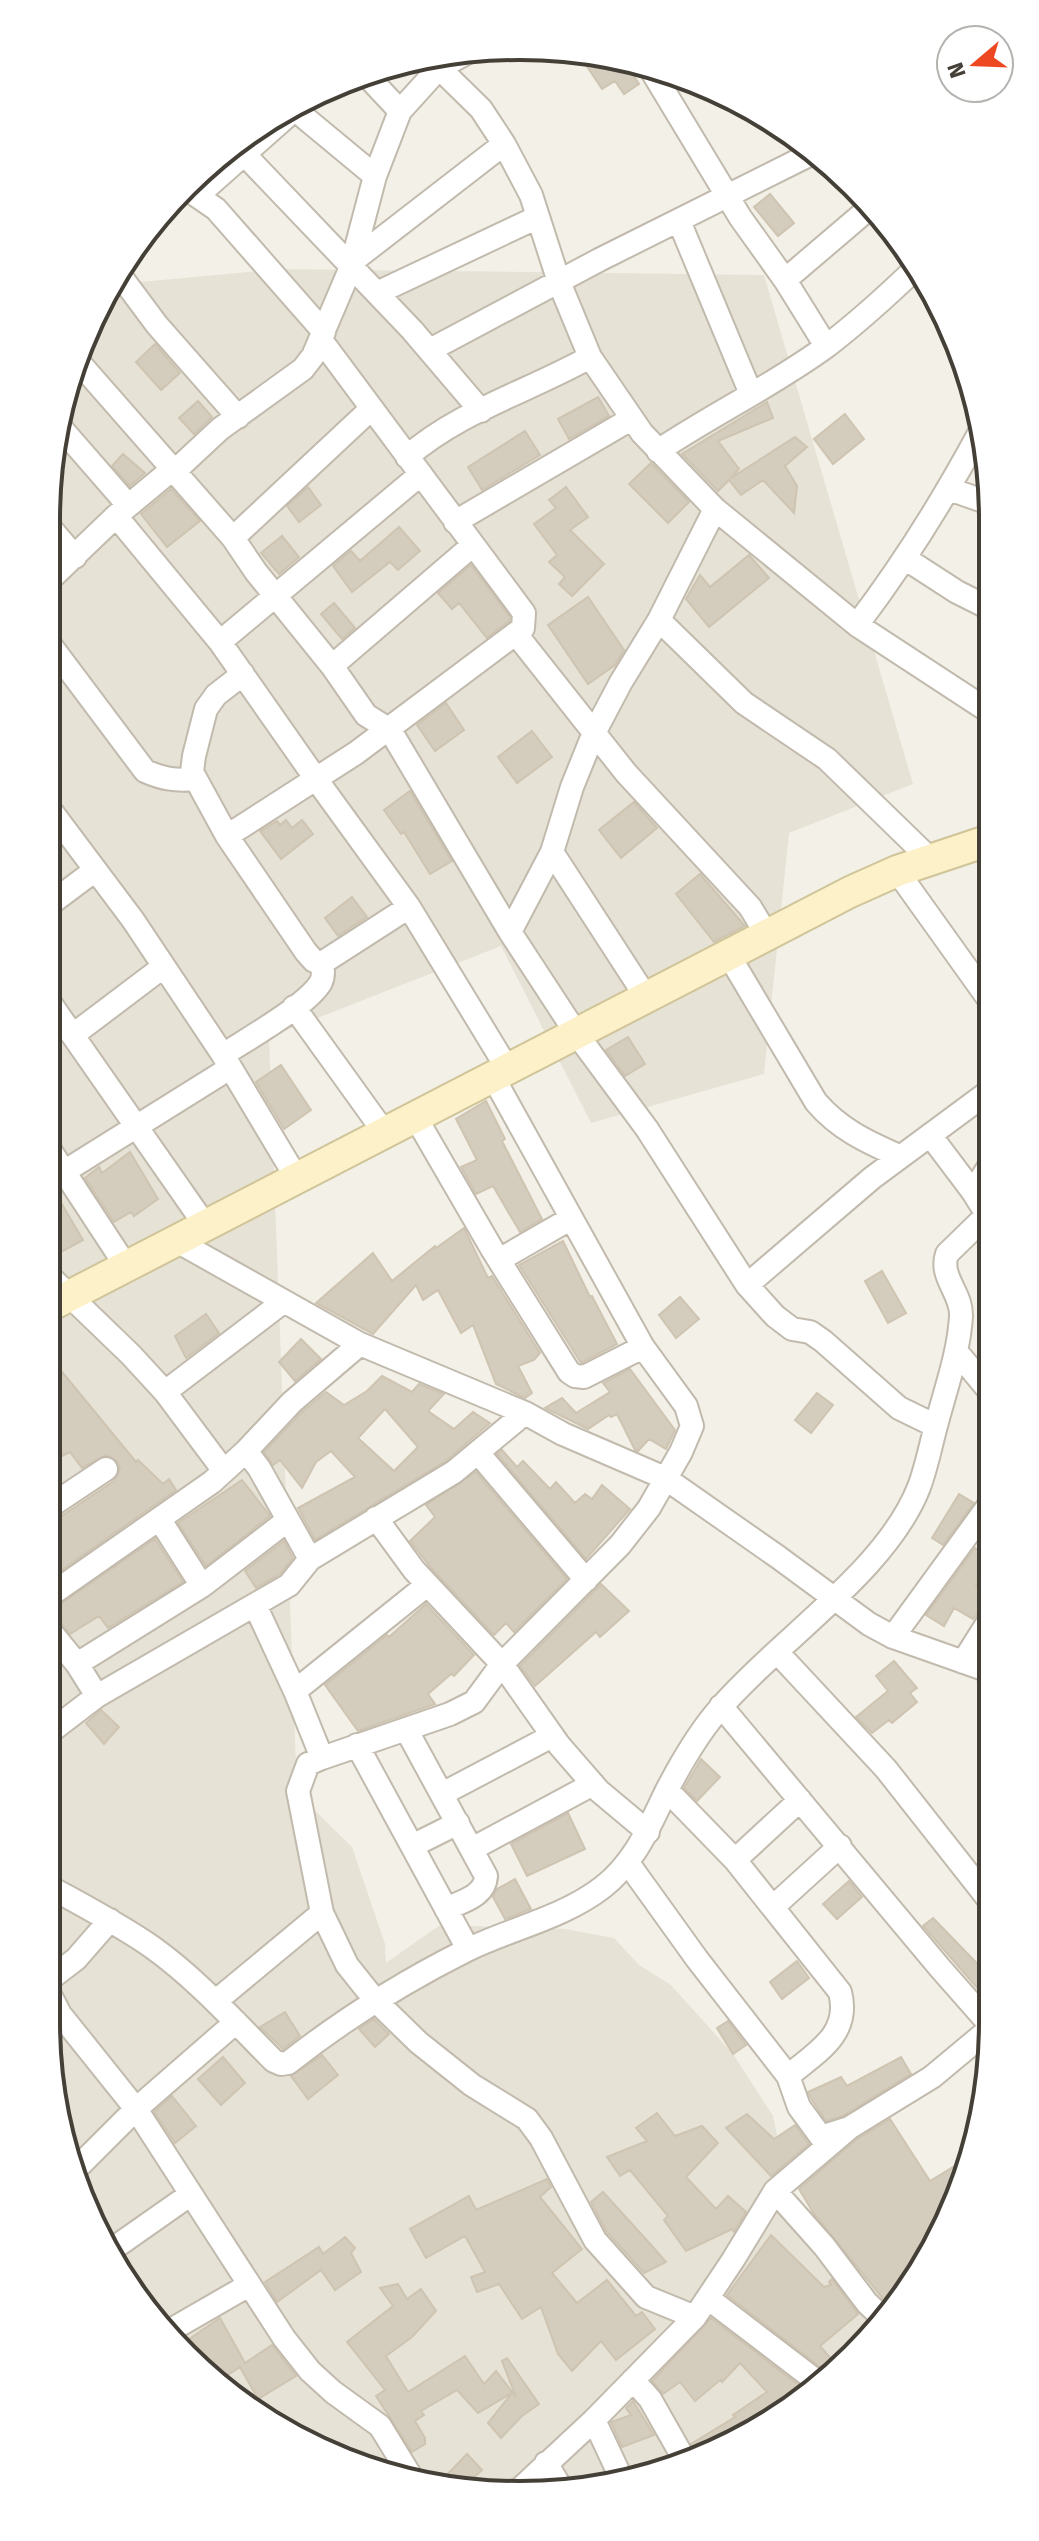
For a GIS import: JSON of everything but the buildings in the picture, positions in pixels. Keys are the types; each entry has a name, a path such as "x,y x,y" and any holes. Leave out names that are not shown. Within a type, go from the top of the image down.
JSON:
{"street":[{"path":"60,570 122,511 169,472 176,470 220,429 303,369 313,356 352,264 375,176 400,111 433,68"},
{"path":"439,68 481,109 504,144 531,195 559,282 590,357 631,419 658,451 715,509 857,625 979,705"},
{"path":"661,82 740,217 785,280 826,346"},
{"path":"374,83 400,111"},
{"path":"301,116 375,176"},
{"path":"216,175 256,143"},
{"path":"352,264 504,144"},
{"path":"244,154 352,264 481,411"},
{"path":"430,350 803,158"},
{"path":"195,195 216,209 322,336 371,409 524,613 523,628 390,730 227,836"},
{"path":"785,280 862,214"},
{"path":"377,293 538,217"},
{"path":"679,221 751,394"},
{"path":"658,451 826,346 908,275"},
{"path":"126,283 157,325 238,417"},
{"path":"220,642 276,597 414,466 435,436 590,357"},
{"path":"85,369 233,538 366,715 390,730 510,932 576,1033 647,1129 747,1285 775,1316 792,1329 810,1332 899,1408 936,1426"},
{"path":"233,538 371,409"},
{"path":"455,522 631,419"},
{"path":"68,437 220,642 409,907 500,1071 570,1219 643,1347 691,1416 692,1426 681,1452 639,1520 620,1545 502,1664 474,1702 450,1714 308,1764 298,1791 322,1913 347,1965 375,2000 418,2042 472,2085 527,2119 541,2138 595,2240 646,2297 695,2317"},
{"path":"857,625 906,559 973,446"},
{"path":"949,489 978,499"},
{"path":"510,932 552,852 572,787 593,735 659,620 715,509"},
{"path":"60,539 75,557"},
{"path":"332,666 473,545"},
{"path":"906,559 979,603"},
{"path":"659,620 744,703 827,759 930,859"},
{"path":"516,634 593,735 750,907 767,935"},
{"path":"60,658 145,771 178,781 195,779"},
{"path":"243,674 216,695 206,709 192,772 227,836 306,952 314,961 322,963 409,907"},
{"path":"60,824 133,920 227,1061 296,1177"},
{"path":"60,1301 728,954 897,871 979,843"},
{"path":"552,852 646,997"},
{"path":"60,896 94,871"},
{"path":"897,871 979,986"},
{"path":"728,954 816,1102 832,1120 899,1156"},
{"path":"60,1174 136,1127 227,1061 319,985 323,978 322,963"},
{"path":"73,1035 163,967"},
{"path":"294,1007 384,1132"},
{"path":"60,1017 205,1225"},
{"path":"747,1285 899,1156 979,1099"},
{"path":"416,1118 569,1372 584,1377 643,1347"},
{"path":"930,1135 979,1202"},
{"path":"973,1192 979,1182"},
{"path":"60,1183 126,1266"},
{"path":"499,1260 570,1219"},
{"path":"60,1893 154,1948 216,2001 274,2061 281,2064 288,2063 375,2000 468,1949 578,1905 605,1886 628,1863 648,1832 667,1790 721,1706 832,1599 891,1536 919,1488 956,1351 961,1314 944,1270 944,1262 947,1254 979,1227"},
{"path":"175,1240 360,1344 525,1413 563,1434 665,1478 832,1599 893,1637 979,1668"},
{"path":"165,1392 283,1302"},
{"path":"60,1304 165,1392 224,1471"},
{"path":"60,1588 160,1520 224,1471 292,1402 360,1344"},
{"path":"956,1351 979,1379"},
{"path":"60,1724 97,1696 289,1585 310,1559 439,1483 479,1454 525,1413"},
{"path":"246,1451 259,1468 310,1559"},
{"path":"479,1454 586,1580"},
{"path":"60,1500 106,1469"},
{"path":"376,1518 393,1545 427,1585 502,1664 552,1736 593,1784 648,1832"},
{"path":"893,1637 979,1519"},
{"path":"160,1520 202,1586"},
{"path":"77,1664 202,1586 288,1520"},
{"path":"295,1691 427,1585"},
{"path":"255,1605 322,1758"},
{"path":"963,1662 979,1637"},
{"path":"60,1643 97,1696"},
{"path":"777,1652 886,1769 979,1887"},
{"path":"721,1706 979,2012"},
{"path":"406,1729 486,1876 486,1885 480,1893 446,1909"},
{"path":"442,1794 552,1736"},
{"path":"357,1745 468,1949"},
{"path":"472,1849 593,1784"},
{"path":"667,1790 735,1860 840,1992 844,2007 841,2024 823,2048 788,2076"},
{"path":"735,1860 800,1800"},
{"path":"412,1846 458,1823"},
{"path":"773,1907 840,1846"},
{"path":"628,1863 697,1959 788,2076 799,2107 821,2137 849,2128"},
{"path":"216,2001 322,1913"},
{"path":"60,1973 110,1920"},
{"path":"60,2014 136,2109 284,2338 310,2371 380,2426 404,2466"},
{"path":"82,2163 136,2109 236,2022"},
{"path":"528,2481 594,2420 695,2317 775,2191 849,2128 932,2077 978,2038"},
{"path":"775,2191 876,2311"},
{"path":"118,2245 191,2194"},
{"path":"177,2327 249,2285"},
{"path":"709,2299 810,2377"},
{"path":"633,2380 650,2399 680,2452"},
{"path":"594,2420 617,2470"},
{"path":"546,2463 556,2479"}],"shaded area":[{"path":"279,269 764,275 913,784 789,833 764,1074 591,1123 501,946 269,1037 297,1793 352,1847 385,1944 386,1963 440,1925 565,1929 614,1938 639,1965 671,1985 733,2054 773,2116 790,2196 864,2247 907,2268 884,2301 844,2346 775,2404 695,2446 667,2457 609,2472 520,2481 430,2472 372,2457 344,2446 264,2404 195,2346 137,2277 95,2197 84,2169 69,2111 60,2022 60,520 64,460 84,372 107,316 126,283"}]}
